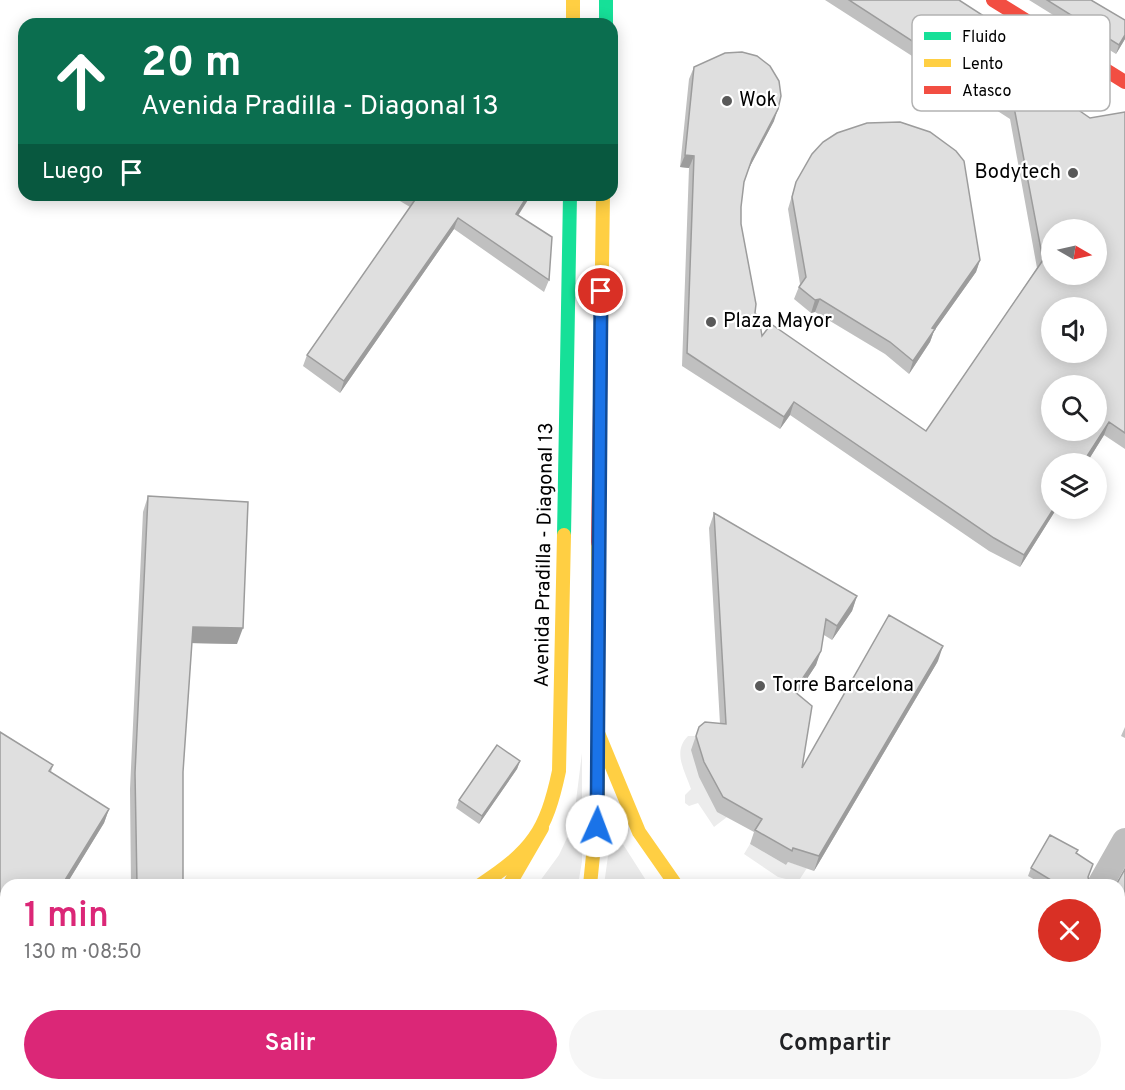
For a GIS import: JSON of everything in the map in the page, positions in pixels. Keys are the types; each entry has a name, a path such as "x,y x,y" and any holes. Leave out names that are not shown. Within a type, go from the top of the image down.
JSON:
{"main road":[{"path":"573,0 573,18"},
{"path":"606,0 606,18"},
{"path":"995,1 1017,15"},
{"path":"1110,73 1125,82"},
{"name":"Avenida Pradilla - Diagonal 13","path":"488,879 513,861 542,828 550,812 559,771 570,201"},
{"path":"591,879 598,806 598,475 603,201"},
{"path":"597,733 637,832 657,864 671,879"},
{"path":"512,879 542,828"}],"street":[{"path":"1103,879 1125,841"}],"shaded area":[{"path":"688,736 700,736 727,817 714,827 698,803 689,806 685,803 685,795 691,789 680,755 683,742"},
{"path":"582,753 582,861 579,879 541,879 559,855 573,825"},
{"path":"612,827 645,879 605,879"},
{"path":"750,844 786,865 788,862 807,868 800,879 786,879 778,877 744,854"}],"building":[{"name":"Plaza Mayor","path":"849,0 959,0 982,15 912,15 912,41"},
{"path":"1047,0 1091,0 1125,20 1125,35 1119,45 1110,39 1110,15 1071,15"},
{"name":"Plaza Mayor","path":"742,52 757,56 770,66 779,81 781,96 778,109 752,159 744,182 741,207 741,224 756,304 755,313 759,318 762,336 771,324 926,431 1041,263 1041,285 1107,285 1107,219 1041,219 1041,249 1015,111 1080,111 1090,118 1125,112 1125,433 1109,422 1107,425 1107,375 1041,375 1041,441 1097,441 1089,453 1041,453 1041,519 1047,519 1024,555 994,538 794,402 784,417 687,353 694,156 685,155 694,67 725,53"},
{"name":"Plaza Mayor","path":"900,122 930,132 956,151 964,161 980,260 932,328 935,329 913,361 890,342 820,299 815,300 799,287 806,277 792,197 796,182 812,154 823,142 837,133 867,123"},
{"path":"414,201 524,201 516,214 552,237 549,280 458,218 344,381 307,355"},
{"path":"148,496 248,502 243,628 193,627 183,772 183,879 137,879 135,773"},
{"name":"Torre Barcelona","path":"714,513 857,596 837,626 826,619 821,651 794,691 812,706 802,768 889,615 943,646 819,856 793,848 792,851 755,830 762,819 723,797 704,762 696,736 699,727 705,722 726,724"},
{"path":"0,732 53,765 49,771 109,809 66,879 0,879"},
{"path":"497,745 520,761 482,816 459,800"},
{"path":"1050,835 1078,850 1076,853 1093,864 1088,879 1049,879 1031,868"},
{"path":"1125,869 1125,879 1119,879"}],"traffic: fast":[{"path":"606,0 606,18"},
{"path":"564,535 570,201"}],"traffic: slow":[{"path":"573,0 573,18"},
{"path":"601,335 603,201"},
{"path":"489,879 512,861 534,838 548,810 559,771 564,535"},
{"path":"591,879 598,806 598,542"},
{"path":"598,733 639,832 672,879"},
{"path":"512,879 542,828"}],"traffic: jam":[{"path":"993,0 1017,15"},
{"path":"1110,73 1125,82"},
{"path":"598,542 601,335"}],"place":[{"name":"Wok","path":"727,101"},
{"name":"Bodytech","path":"1073,173"},
{"name":"Plaza Mayor","path":"711,322"},
{"name":"Torre Barcelona","path":"760,686"}],"route":[{"path":"597,826 601,291"}]}
